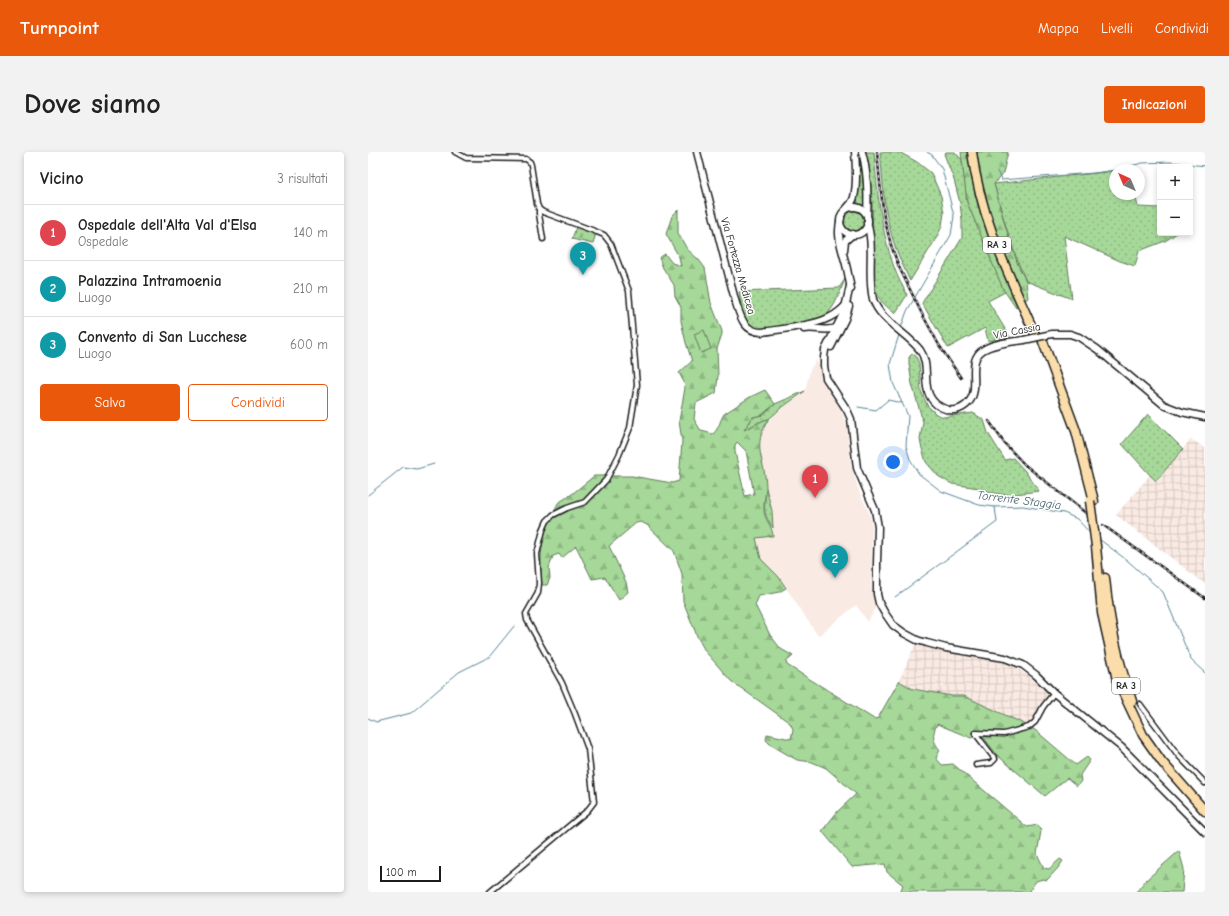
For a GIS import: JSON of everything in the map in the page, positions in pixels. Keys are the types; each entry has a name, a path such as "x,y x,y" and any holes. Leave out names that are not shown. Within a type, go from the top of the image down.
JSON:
{"highway":[{"name":"RA 3","path":"972,152 980,196 989,226 1038,337"},
{"name":"RA 3","path":"976,152 978,166 994,224 1076,431 1092,501 1108,608 1124,679 1133,705 1147,732 1165,759 1205,804"},
{"name":"RA 3","path":"1099,546 1102,613 1117,680 1143,735 1162,762 1205,811"}],"main road":[{"name":"Via Fortezza Medicea","path":"697,152 739,314 746,325 756,332"},
{"path":"830,384 827,368 828,356 847,308 850,286 844,254 838,234 842,215 852,202 854,196 856,171 855,152"},
{"name":"Via Cassia","path":"862,152 866,168 868,200 867,220 869,228 873,299 876,306 888,320 922,353 925,363 926,388 929,397 939,406 945,410 960,409 970,401 974,391 975,361 982,350 991,346 1052,334 1070,334 1079,337 1097,349 1164,406 1205,417"},
{"path":"844,254 845,242 848,238 866,228 867,220 865,213 859,208 846,209"},
{"path":"841,218 841,223 845,231 865,238 870,248"},
{"path":"756,332 770,331 823,321 847,308"},
{"path":"847,308 835,328 825,350 824,362 826,375 830,384 847,410 851,421 859,472 876,513 878,527 876,583 878,600 887,619 898,630 917,640 946,648 1005,658 1024,665 1054,693 1121,747 1205,832"},
{"path":"756,332 766,334 810,328 823,330 835,328"},
{"path":"823,330 830,340"},
{"path":"841,403 848,425 855,475 873,515 877,546"}],"street":[{"path":"455,152 463,157 470,158 523,158 528,160 531,165 537,204 540,210 539,214 543,239"},
{"path":"461,152 470,158"},
{"path":"490,892 587,811 594,802 588,749 562,683 527,620 526,614 538,593 539,583 537,554 543,530 547,521 554,515 567,508 585,502 606,480 619,455 630,428 637,385 629,291 608,239 604,235 597,232 540,210"},
{"path":"976,765 991,763 995,759 975,733 1004,734 1029,727 1035,722 1043,707 1054,693"},
{"path":"1140,704 1178,755 1205,783"}],"shaded area":[{"path":"816,360 822,371 825,382 843,414 847,429 851,466 859,491 870,515 872,525 871,584 876,607 868,622 856,605 818,636 778,576 761,559 756,538 773,535 772,511 760,454 759,442 762,431 774,415 805,391 810,370"},
{"path":"1191,439 1205,448 1205,584 1116,515 1150,475 1156,481"},
{"path":"916,642 938,649 1004,662 1033,678 1050,693 1032,722 1027,726 964,696 952,696 913,689 899,681"}],"green space":[{"path":"857,152 859,152 864,170 865,208 857,204"},
{"path":"865,152 874,152 878,196 886,239 895,271 907,295 895,314 880,300 874,284 871,190"},
{"path":"880,152 899,152 917,162 931,173 941,196 944,213 942,226 937,237 910,281 896,249 888,220"},
{"path":"946,152 955,152 962,160 967,202 1005,292 988,301 1010,337 988,341 985,328 948,348 922,303 962,238 960,203 954,180 944,154"},
{"path":"961,152 1008,152 1003,173 994,184 1018,265 1026,281 1028,298 1016,308 1003,289 967,202"},
{"path":"1109,172 1109,200 1136,200 1138,207 1157,208 1157,236 1172,236 1165,241 1139,251 1135,266 1120,261 1064,236 1072,299 1026,281 1004,221 994,184"},
{"path":"678,210 678,233 687,249 705,268 711,303 722,331 717,349 718,376 716,393 696,403 694,419 701,431 713,434 724,414 750,397 765,390 775,404 762,415 753,417 744,430 769,419 763,429 760,454 766,488 764,513 773,536 756,538 761,559 778,576 786,588 779,592 759,596 755,605 770,635 781,649 793,656 786,662 787,665 874,719 878,718 899,681 913,689 952,696 964,696 1035,730 1076,765 1087,757 1090,760 1080,775 1081,781 1077,786 1067,778 1045,796 997,755 982,735 971,738 937,724 934,731 934,737 935,743 940,750 936,758 942,765 953,764 1027,827 1038,825 1041,831 1037,854 1044,868 1049,869 1060,859 1063,861 1047,880 1043,879 1036,881 1029,892 900,892 903,885 887,872 885,864 852,867 822,831 838,811 856,794 826,768 812,762 797,760 771,745 766,740 767,734 791,739 793,729 790,723 731,681 705,651 697,636 683,601 682,574 674,551 647,525 641,522 636,523 609,546 626,582 628,592 619,600 605,577 592,579 576,546 562,558 559,554 553,556 549,568 550,578 547,585 541,585 543,534 558,503 572,494 594,476 632,476 672,483 679,481 682,441 679,421 685,388 684,382 679,373 692,361 681,321 681,307 675,296 674,285 663,268 659,258 665,254 672,263 681,266 679,257 666,234 672,216","holes":["737,442 746,451 754,494 745,496 735,452 735,445"]},
{"path":"850,211 858,211 864,217 864,225 858,231 850,231 844,225 844,217"},
{"path":"576,227 596,233 593,244 572,239"},
{"path":"845,279 829,312 807,322 761,330 746,320 742,310 739,292 839,288"},
{"path":"704,330 711,349 701,353 694,334"},
{"path":"912,354 915,355 919,363 921,391 927,405 936,414 944,417 973,413 984,420 988,433 1005,460 1013,458 1025,471 1039,491 1007,495 994,493 979,488 952,484 938,476 926,462 921,445 920,439 923,422 912,384 909,357"},
{"path":"805,391 769,419 744,430 753,417 762,415 775,404"},
{"path":"1148,414 1183,449 1156,481 1122,444"},
{"path":"766,488 772,511 773,528 765,513"},
{"path":"1179,851 1184,869 1182,892 1136,892 1146,880"}],"waterway":[{"name":"Torrente Staggia","path":"901,328 907,311 951,235 954,216 942,169 932,155 927,152"},
{"path":"1138,164 1170,162 1205,166"},
{"path":"997,171 1001,180 1109,171"},
{"name":"Torrente Staggia","path":"899,335 890,364 893,383 908,416 906,446 910,459 919,474 941,491 979,505 995,507 1023,506 1064,513 1077,519 1090,533"},
{"path":"858,407 876,410 888,400 902,403"},
{"path":"368,495 403,467 417,469 434,464"},
{"path":"895,597 997,522 995,507"},
{"name":"Torrente Staggia","path":"1099,539 1128,561 1163,592 1191,660 1205,673"},
{"path":"368,718 376,722 411,713 459,672 489,657 515,625"}],"railway":[{"path":"877,152 884,217 891,245 899,267 939,345 961,378"},
{"path":"989,421 1005,444 1025,465 1087,514"},
{"path":"1103,525 1205,598"}],"place":[{"name":"Convento di San Lucchese","path":"583,275"},
{"name":"Ospedale dell'Alta Val d'Elsa","path":"815,498"},
{"name":"Palazzina Intramoenia","path":"835,578"}]}
